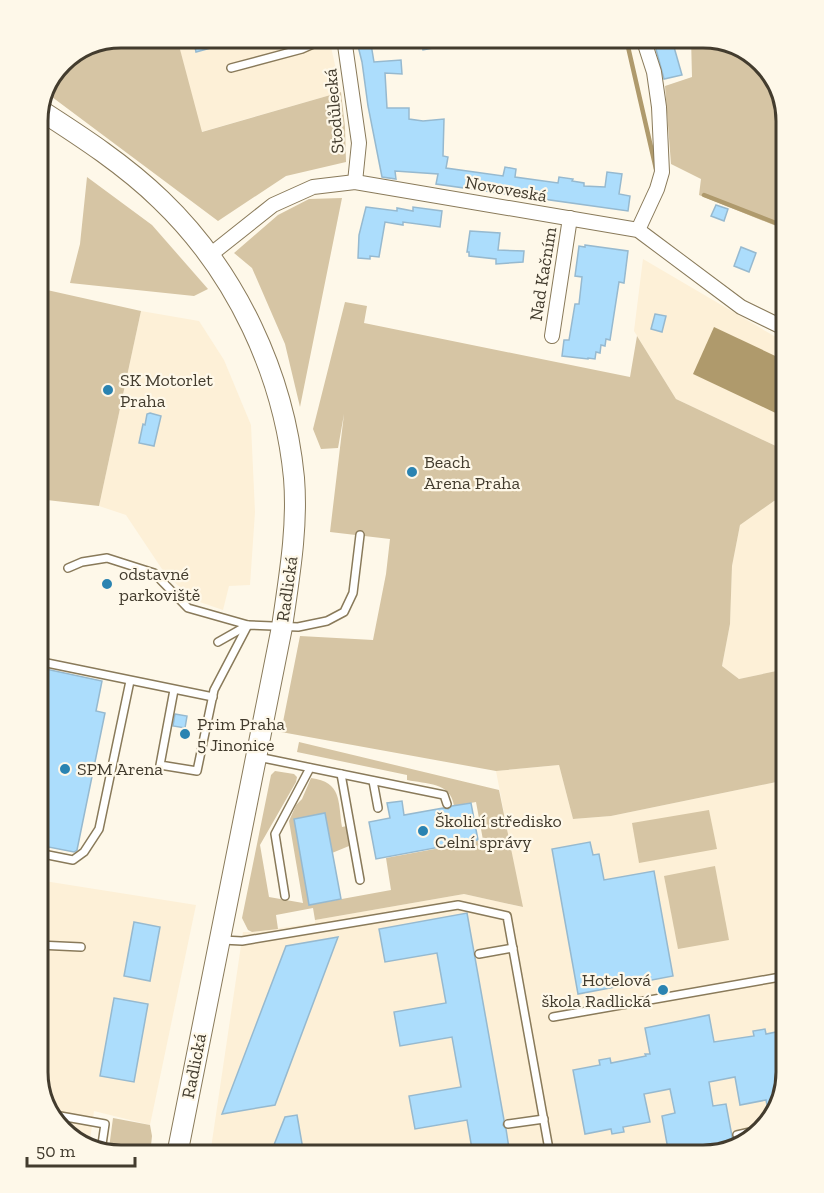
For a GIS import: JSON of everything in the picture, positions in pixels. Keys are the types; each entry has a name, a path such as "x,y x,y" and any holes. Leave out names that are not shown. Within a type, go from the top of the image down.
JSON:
{"main road":[{"name":"Radlická","path":"48,115 92,145 149,189 210,255 262,347 281,402 294,479 295,522 282,627 179,1145"}],"street":[{"name":"Stodůlecká","path":"345,48 359,143 355,182"},
{"path":"638,230 657,189 662,172 659,107 654,72 646,48"},
{"name":"Novoveská","path":"210,255 273,205 313,187 355,182 638,230 741,307 776,324"},
{"name":"Nad Kačním","path":"552,336 570,218"}],"lane":[{"path":"231,68 304,48"},
{"path":"68,568 82,562 107,558 154,573 188,608 248,626 298,627 327,621 344,612 353,593 360,535"},
{"path":"218,642 248,626"},
{"path":"174,690 160,765 197,771 214,690 248,626"},
{"path":"48,663 213,697"},
{"path":"48,855 73,860 84,852 99,829 130,681"},
{"path":"255,757 444,795 447,804"},
{"path":"285,896 275,834 310,768"},
{"path":"341,774 360,880"},
{"path":"373,781 378,808"},
{"path":"219,940 242,941 458,905 507,916 548,1145"},
{"path":"48,945 81,947"},
{"path":"479,954 513,948"},
{"path":"554,1017 776,978"},
{"path":"63,1116 105,1124 102,1143"},
{"path":"508,1124 544,1119"},
{"path":"737,1135 742,1134"}],"shaded area":[{"path":"180,48 331,48 341,92 201,132"},
{"path":"180,48 202,132 341,92 346,162 286,176 218,221 52,97 63,76 73,66 84,58 107,49"},
{"path":"691,48 708,48 727,52 744,60 755,69 766,84 774,102 776,121 776,226 699,195 701,179 671,164 665,86 692,77"},
{"path":"87,177 152,225 208,289 194,296 70,283 80,244"},
{"path":"342,198 300,407 285,344 252,268 234,253 278,215 309,199"},
{"path":"643,259 776,337 776,446 676,399 634,331"},
{"path":"48,290 141,311 99,506 48,500"},
{"path":"345,302 367,306 364,323 630,377 637,336 676,399 776,446 776,500 740,525 732,566 730,624 722,666 739,679 776,671 776,782 611,816 573,819 559,765 496,771 281,732 300,636 373,640 386,574 390,539 330,532 344,414 338,448 321,449 313,429"},
{"path":"141,311 199,321 224,360 251,425 255,512 250,585 229,586 223,610 191,599 162,569 126,515 99,506"},
{"path":"714,327 776,356 776,413 693,374"},
{"path":"776,500 776,671 739,679 722,666 730,624 732,566 740,525"},
{"path":"299,742 499,790 523,907 464,894 315,920 313,908 276,915 278,929 252,932 248,930 242,918 271,775 275,771 294,774 297,777 260,845 269,897 303,903 289,821 311,778 328,784 337,794 342,827 347,826 349,846 332,853 325,813 294,819 309,905 391,890 386,858 483,840 476,802 454,806 452,798 443,788 407,780 407,775 297,752"},
{"path":"559,765 573,819 611,816 776,782 776,1072 774,1091 761,1117 740,1135 722,1143 703,1145 211,1145 243,932 315,923 315,920 464,894 522,907 496,771"},
{"path":"709,810 717,849 639,863 632,823"},
{"path":"715,866 729,940 678,949 664,876"},
{"path":"48,882 196,905 150,1125 94,1111 90,1138 69,1124 58,1109 50,1091 48,1072"},
{"path":"113,1118 150,1125 151,1145 109,1144"}],"building":[{"path":"195,48 211,48 196,52"},
{"path":"358,48 372,48 374,62 401,60 402,74 385,73 387,108 409,108 409,119 423,121 444,119 443,156 448,157 446,168 503,176 505,167 516,169 515,177 558,183 559,177 573,179 572,181 584,183 584,186 605,187 607,172 622,174 619,194 630,196 628,211 436,184 438,174 395,171 396,179 382,177"},
{"path":"656,48 674,48 682,75 664,79"},
{"path":"716,205 728,209 724,221 711,216"},
{"path":"366,207 413,211 413,207 442,211 440,227 385,222 379,257 358,258 359,235"},
{"path":"470,231 500,233 498,250 524,251 523,262 496,264 496,259 469,256 467,252"},
{"path":"585,245 628,251 624,283 619,282 610,340 606,339 605,346 601,345 600,353 596,352 595,359 562,356 564,340 569,340 575,304 579,304 582,277 575,276 579,246 585,247"},
{"path":"741,247 756,253 749,272 734,266"},
{"path":"655,314 666,316 662,332 651,329"},
{"path":"147,414 161,416 154,446 139,443 143,424 145,425"},
{"name":"SPM Arena","path":"48,669 102,681 96,711 105,713 77,850 74,852 48,847"},
{"path":"175,714 187,716 185,728 173,726"},
{"name":"Školicí středisko Celní správy","path":"402,801 404,815 448,809 452,806 471,803 478,840 376,859 369,822 390,818 387,803"},
{"path":"325,813 341,899 309,905 294,819"},
{"path":"590,842 593,855 599,854 604,880 654,871 673,976 578,994 552,849"},
{"path":"467,913 504,1120 503,1125 506,1129 508,1145 471,1145 467,1120 415,1129 409,1096 461,1087 452,1037 400,1046 394,1012 446,1003 437,953 385,962 379,929"},
{"path":"134,922 160,927 150,981 124,976"},
{"path":"338,937 275,1105 222,1114 286,946"},
{"path":"114,998 148,1004 134,1082 100,1076"},
{"path":"709,1015 714,1042 754,1036 753,1031 765,1029 766,1034 776,1032 774,1091 768,1105 766,1100 740,1105 735,1077 709,1082 713,1106 726,1104 732,1138 722,1143 667,1145 662,1116 675,1113 670,1089 644,1094 650,1122 623,1127 624,1132 612,1134 611,1129 585,1134 573,1070 600,1065 599,1060 610,1058 611,1063 650,1054 645,1028"},
{"path":"297,1115 302,1145 274,1145 285,1117"}],"waterway":[{"path":"628,48 656,169"},
{"path":"704,195 776,223"}],"place":[{"name":"SK Motorlet Praha","path":"108,390"},
{"name":"Beach Arena Praha","path":"412,472"},
{"name":"odstavné parkoviště","path":"107,584"},
{"name":"Prim Praha 5 Jinonice","path":"185,734"},
{"name":"SPM Arena","path":"65,769"},
{"name":"Školicí středisko Celní správy","path":"423,831"},
{"name":"Hotelová škola Radlická","path":"663,990"}]}
